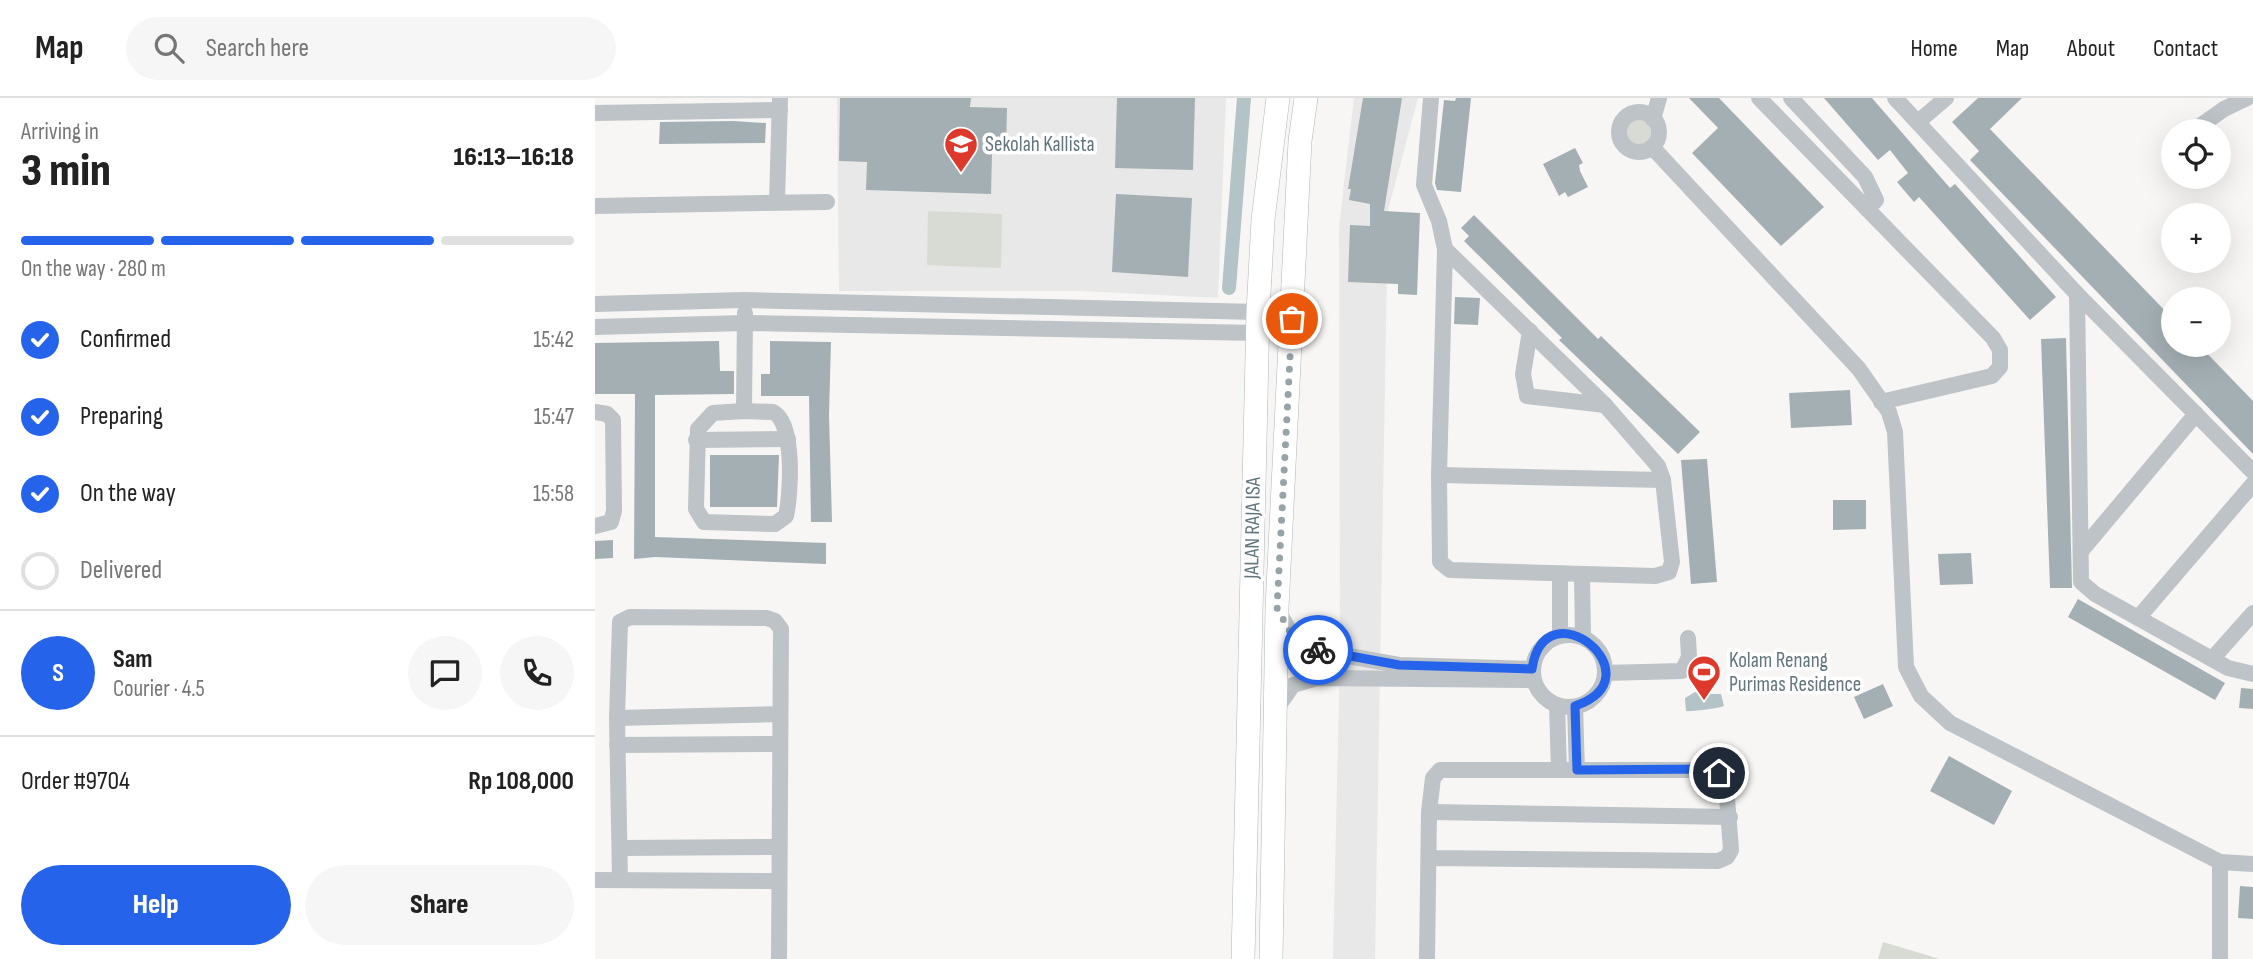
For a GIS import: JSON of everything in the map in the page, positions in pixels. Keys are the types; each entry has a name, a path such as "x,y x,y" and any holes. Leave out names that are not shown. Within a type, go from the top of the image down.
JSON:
{"main road":[{"name":"JALAN RAJA ISA","path":"1243,959 1262,220 1277,98"},
{"name":"JALAN RAJA ISA","path":"1271,959 1277,608 1300,141 1306,98"},
{"path":"1245,821 1272,822"}],"street":[{"path":"1431,98 1424,185 1439,221 1445,249 1439,475 1439,554 1443,566 1450,570 1560,575 1655,576 1669,572 1672,562 1663,480 1658,466 1605,405 1445,249"},
{"path":"1653,119 1642,113 1630,114 1619,131 1627,148 1640,152 1652,147 1658,136 1653,119 1658,98"},
{"path":"1759,98 1993,338 2002,358 2000,367 1992,376 1881,402"},
{"path":"1791,98 1865,177 1876,200 1867,209"},
{"path":"1895,98 2077,294 2253,472"},
{"path":"1918,122 1946,98"},
{"path":"2210,119 2247,98"},
{"path":"595,113 780,104 777,202"},
{"path":"1652,147 1859,369 1889,412 1895,432 1906,667 1921,695 1950,723 2220,862 2253,864"},
{"path":"595,206 827,202"},
{"path":"2077,294 2080,577 2086,588 2138,618 2228,668 2253,674"},
{"path":"595,304 744,300 1096,306 1258,322"},
{"path":"744,300 744,411"},
{"path":"1095,327 1096,306"},
{"path":"595,327 745,323 1095,327 1258,322"},
{"path":"1530,331 1523,374 1527,396 1605,405"},
{"path":"744,411 778,414 785,425 788,439 788,506 783,520 775,524 710,523 700,520 696,509 696,440 702,424 713,413 744,411"},
{"path":"595,412 607,414 613,420 614,511 611,522 595,526"},
{"path":"2081,551 2196,414"},
{"path":"696,440 788,439"},
{"path":"1439,475 1663,480"},
{"path":"2138,618 2253,484"},
{"path":"1582,574 1583,637"},
{"path":"1560,575 1560,635"},
{"path":"1277,608 1294,639 1315,650 1399,665 1533,675"},
{"path":"2213,658 2253,613"},
{"path":"620,880 617,718 618,628 622,619 767,618 775,621 781,629 779,959"},
{"path":"1560,635 1583,637 1599,652 1605,673 1596,695 1575,706 1557,705 1542,696 1533,675 1533,660 1543,644 1560,635"},
{"path":"1605,673 1682,671 1689,657 1688,638"},
{"path":"1275,712 1293,685 1317,678 1391,681 1533,675"},
{"path":"1557,705 1559,770"},
{"path":"1575,706 1577,770"},
{"path":"617,718 780,714"},
{"path":"617,745 780,744"},
{"path":"1427,959 1429,812 1433,778 1440,770 1704,769 1719,773 1726,785 1731,850 1727,857 1719,861 1430,858"},
{"path":"1429,812 1730,817"},
{"path":"621,848 779,847"},
{"path":"2220,862 2220,959"},
{"path":"595,880 779,881"}],"shaded area":[{"name":"Sekolah Kallista","path":"837,98 1226,98 1218,298 1081,291 839,291"},
{"path":"1354,98 1418,98 1388,210 1375,959 1333,959 1340,655 1339,227"},
{"path":"1638,119 1647,123 1651,132 1647,141 1638,145 1629,141 1625,132 1629,123"},
{"path":"928,211 1002,214 1001,268 927,265"},
{"name":"Kolam Renang Purimas Residence","path":"1707,684 1712,688 1708,694 1721,694 1724,706 1686,711 1685,698 1695,692 1705,694 1702,687"},
{"path":"1883,942 1940,959 1878,959"}],"building":[{"path":"840,98 971,98 970,107 1007,108 1006,153 992,153 991,194 866,190 867,162 839,161"},
{"path":"1117,98 1195,98 1193,170 1115,168"},
{"path":"1363,98 1402,98 1384,211 1420,213 1417,295 1398,294 1398,284 1348,282 1350,225 1370,226 1370,204 1349,200 1351,189 1348,189"},
{"path":"1456,98 1471,98 1461,192 1437,190 1435,183 1444,100 1455,101"},
{"path":"1689,98 1719,98 1824,207 1781,246 1692,153 1718,128"},
{"path":"1824,98 1872,98 1950,188 1955,184 2056,297 2030,320 1919,197 1914,202 1897,182 1908,173 1890,150 1878,160"},
{"path":"1978,98 2022,98 1990,129 2161,307 2161,357 2211,357 2253,401 2253,454 1970,160 1979,151 1952,122"},
{"path":"660,122 766,123 765,143 659,144"},
{"path":"1575,148 1583,163 1579,165 1580,171 1588,187 1568,197 1565,192 1559,196 1543,164"},
{"path":"1116,194 1192,198 1188,277 1112,272"},
{"path":"1474,215 1598,339 1601,336 1700,432 1678,454 1559,340 1562,338 1464,241 1469,236 1461,228"},
{"path":"1455,297 1480,298 1478,325 1454,324"},
{"path":"2066,338 2072,588 2050,588 2041,339"},
{"path":"719,341 720,371 734,371 734,394 655,395 655,537 826,543 826,564 655,557 634,559 635,394 595,394 595,343"},
{"path":"770,341 831,342 829,415 832,522 811,522 809,396 761,396 761,374 770,374"},
{"path":"1850,390 1852,425 1791,428 1789,393"},
{"path":"710,455 779,455 777,507 710,507"},
{"path":"1707,459 1717,582 1691,584 1681,460"},
{"path":"1833,500 1866,500 1866,529 1833,530"},
{"path":"613,540 613,558 595,559 595,541"},
{"path":"1971,553 1973,584 1940,585 1938,554"},
{"path":"2078,599 2225,683 2215,700 2068,617"},
{"path":"1883,684 1893,706 1864,719 1854,697"},
{"path":"2241,688 2253,689 2253,709 2239,708"},
{"path":"1949,756 2012,791 1994,825 1930,791"},
{"path":"2240,886 2253,887 2253,919 2238,918"}],"waterway":[{"path":"1229,288 1244,98"}],"way so far":[{"path":"1292,319 1277,608 1294,639 1301,645 1318,650"}],"place":[{"name":"Sekolah Kallista","path":"961,174"},
{"name":"Kolam Renang Purimas Residence","path":"1704,702"}],"route":[{"path":"1318,650 1399,665 1532,669 1533,660 1543,644 1560,635 1583,637 1595,646 1603,658 1605,673 1596,695 1587,703 1575,706 1577,770 1704,769 1719,773"}]}
